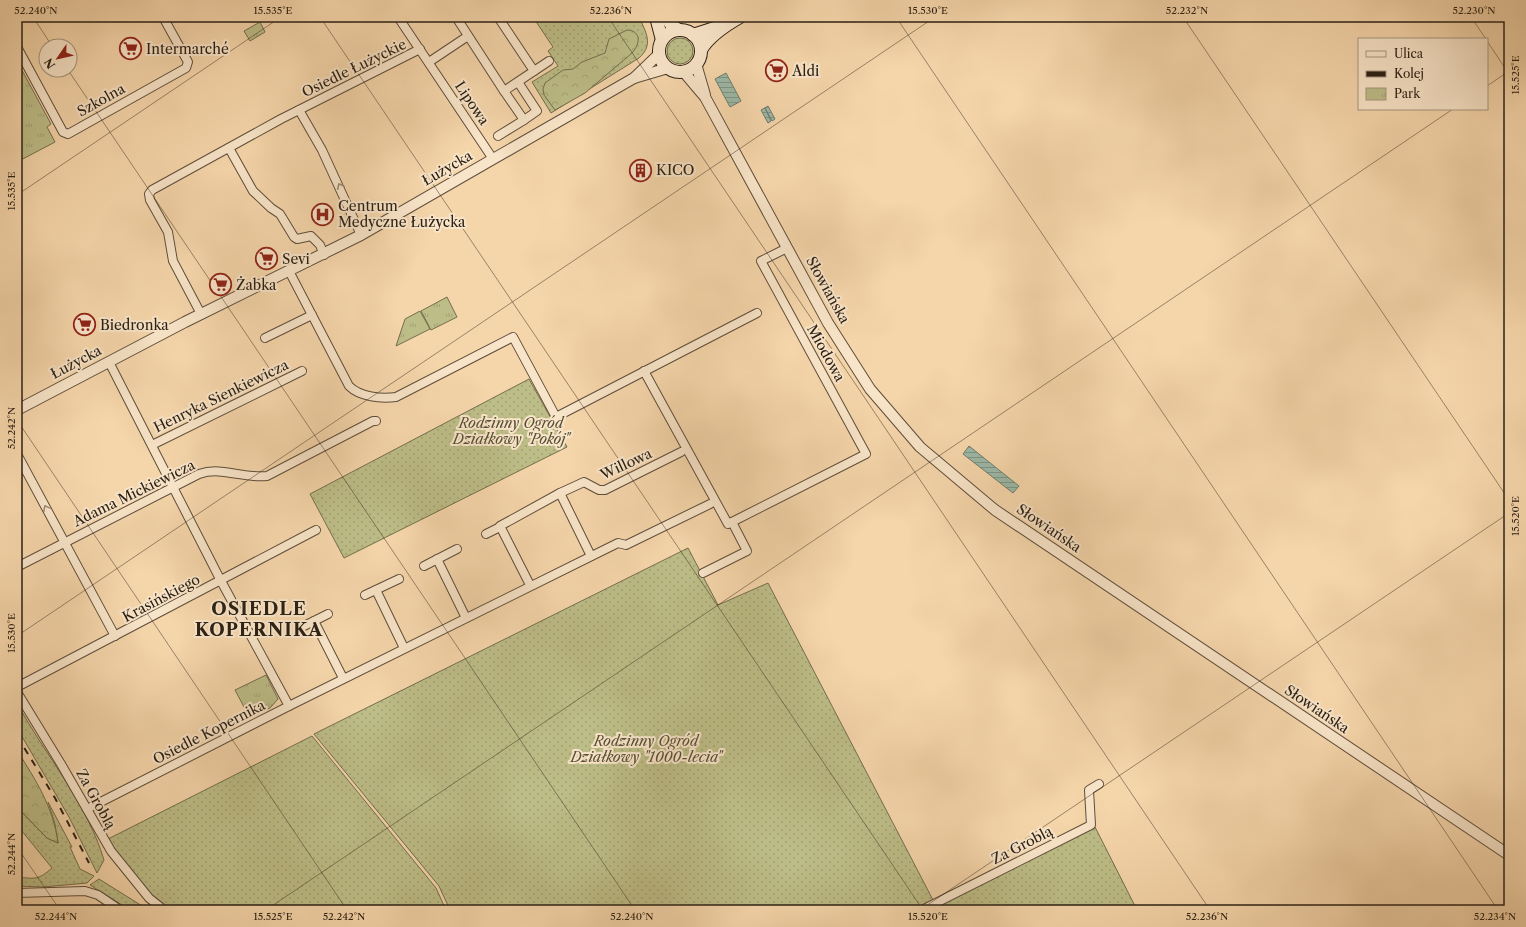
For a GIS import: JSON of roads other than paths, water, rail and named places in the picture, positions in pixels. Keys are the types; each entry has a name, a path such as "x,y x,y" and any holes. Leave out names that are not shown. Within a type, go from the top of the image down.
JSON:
{"main road":[{"path":"656,17 662,40 660,53 664,64 668,68 683,72 696,64 705,44 725,25"},
{"path":"666,17 672,26 693,35 701,50"},
{"path":"693,35 725,25 740,17"},
{"path":"662,40 669,33 679,30"}],"street":[{"name":"Szkolna","path":"17,47 63,132 68,134 186,68 188,62 163,17"},
{"name":"Lipowa","path":"398,17 493,159"},
{"path":"456,17 524,120"},
{"path":"498,17 534,71"},
{"path":"429,62 468,36"},
{"name":"Osiedle Łużyckie","path":"201,314 173,261 168,232 148,194 299,110 420,49"},
{"name":"Łużycka","path":"634,78 660,53"},
{"path":"504,91 549,61"},
{"name":"Słowiańska","path":"696,64 705,97"},
{"name":"Łużycka","path":"17,410 201,314 324,255 634,78 668,68"},
{"name":"Słowiańska","path":"683,72 705,97 840,344 876,397 920,447 995,510 1509,855"},
{"name":"Lipowa","path":"498,136 537,111 518,82"},
{"name":"Osiedle Łużyckie","path":"299,110 322,150 361,235"},
{"path":"229,148 254,191 271,208 280,214 295,238 311,236 320,245 324,255"},
{"name":"Miodowa","path":"732,522 866,454 761,261 787,248"},
{"path":"289,271 349,386 360,393 387,398 396,397 513,337 556,416 757,313"},
{"path":"265,338 312,315"},
{"path":"109,362 221,581 289,706"},
{"name":"Henryka Sienkiewicza","path":"152,445 302,371"},
{"path":"644,371 728,524 732,522 748,551 703,573"},
{"name":"Adama Mickiewicza","path":"17,567 173,487 210,470 255,477 267,476 373,420 376,421"},
{"name":"Willowa","path":"560,493 584,482 599,490 605,490 681,452"},
{"path":"17,454 115,636"},
{"path":"486,534 560,493 590,556"},
{"name":"Osiedle Kopernika","path":"87,809 343,678 530,585 618,542 626,545 710,504"},
{"path":"500,527 530,585"},
{"name":"Krasińskiego","path":"17,687 316,530"},
{"path":"424,566 457,549"},
{"path":"437,559 466,618"},
{"path":"365,595 398,578"},
{"path":"376,590 404,648"},
{"path":"302,627 328,614"},
{"path":"314,621 343,678"},
{"name":"Za Groblą","path":"17,692 111,851 149,898 164,910"},
{"name":"Za Groblą","path":"922,910 1091,825 1089,790 1099,784"},
{"path":"17,893 85,891 98,895 120,910"}],"railway":[{"path":"17,736 55,798 89,863"}],"place":[{"name":"Intermarché","path":"130,49"},
{"name":"Aldi","path":"777,71"},
{"name":"KICO","path":"640,170"},
{"name":"Centrum Medyczne Łużycka","path":"322,214"},
{"name":"Sevi","path":"267,259"},
{"name":"Żabka","path":"220,285"},
{"name":"Biedronka","path":"85,325"}],"district":[{"name":"OSIEDLE KOPERNIKA","path":"259,619"}],"park label":[{"name":"Rodzinny Ogród Działkowy \"Pokój\"","path":"511,432"},
{"name":"Rodzinny Ogród Działkowy \"1000-lecia\"","path":"646,750"}]}
